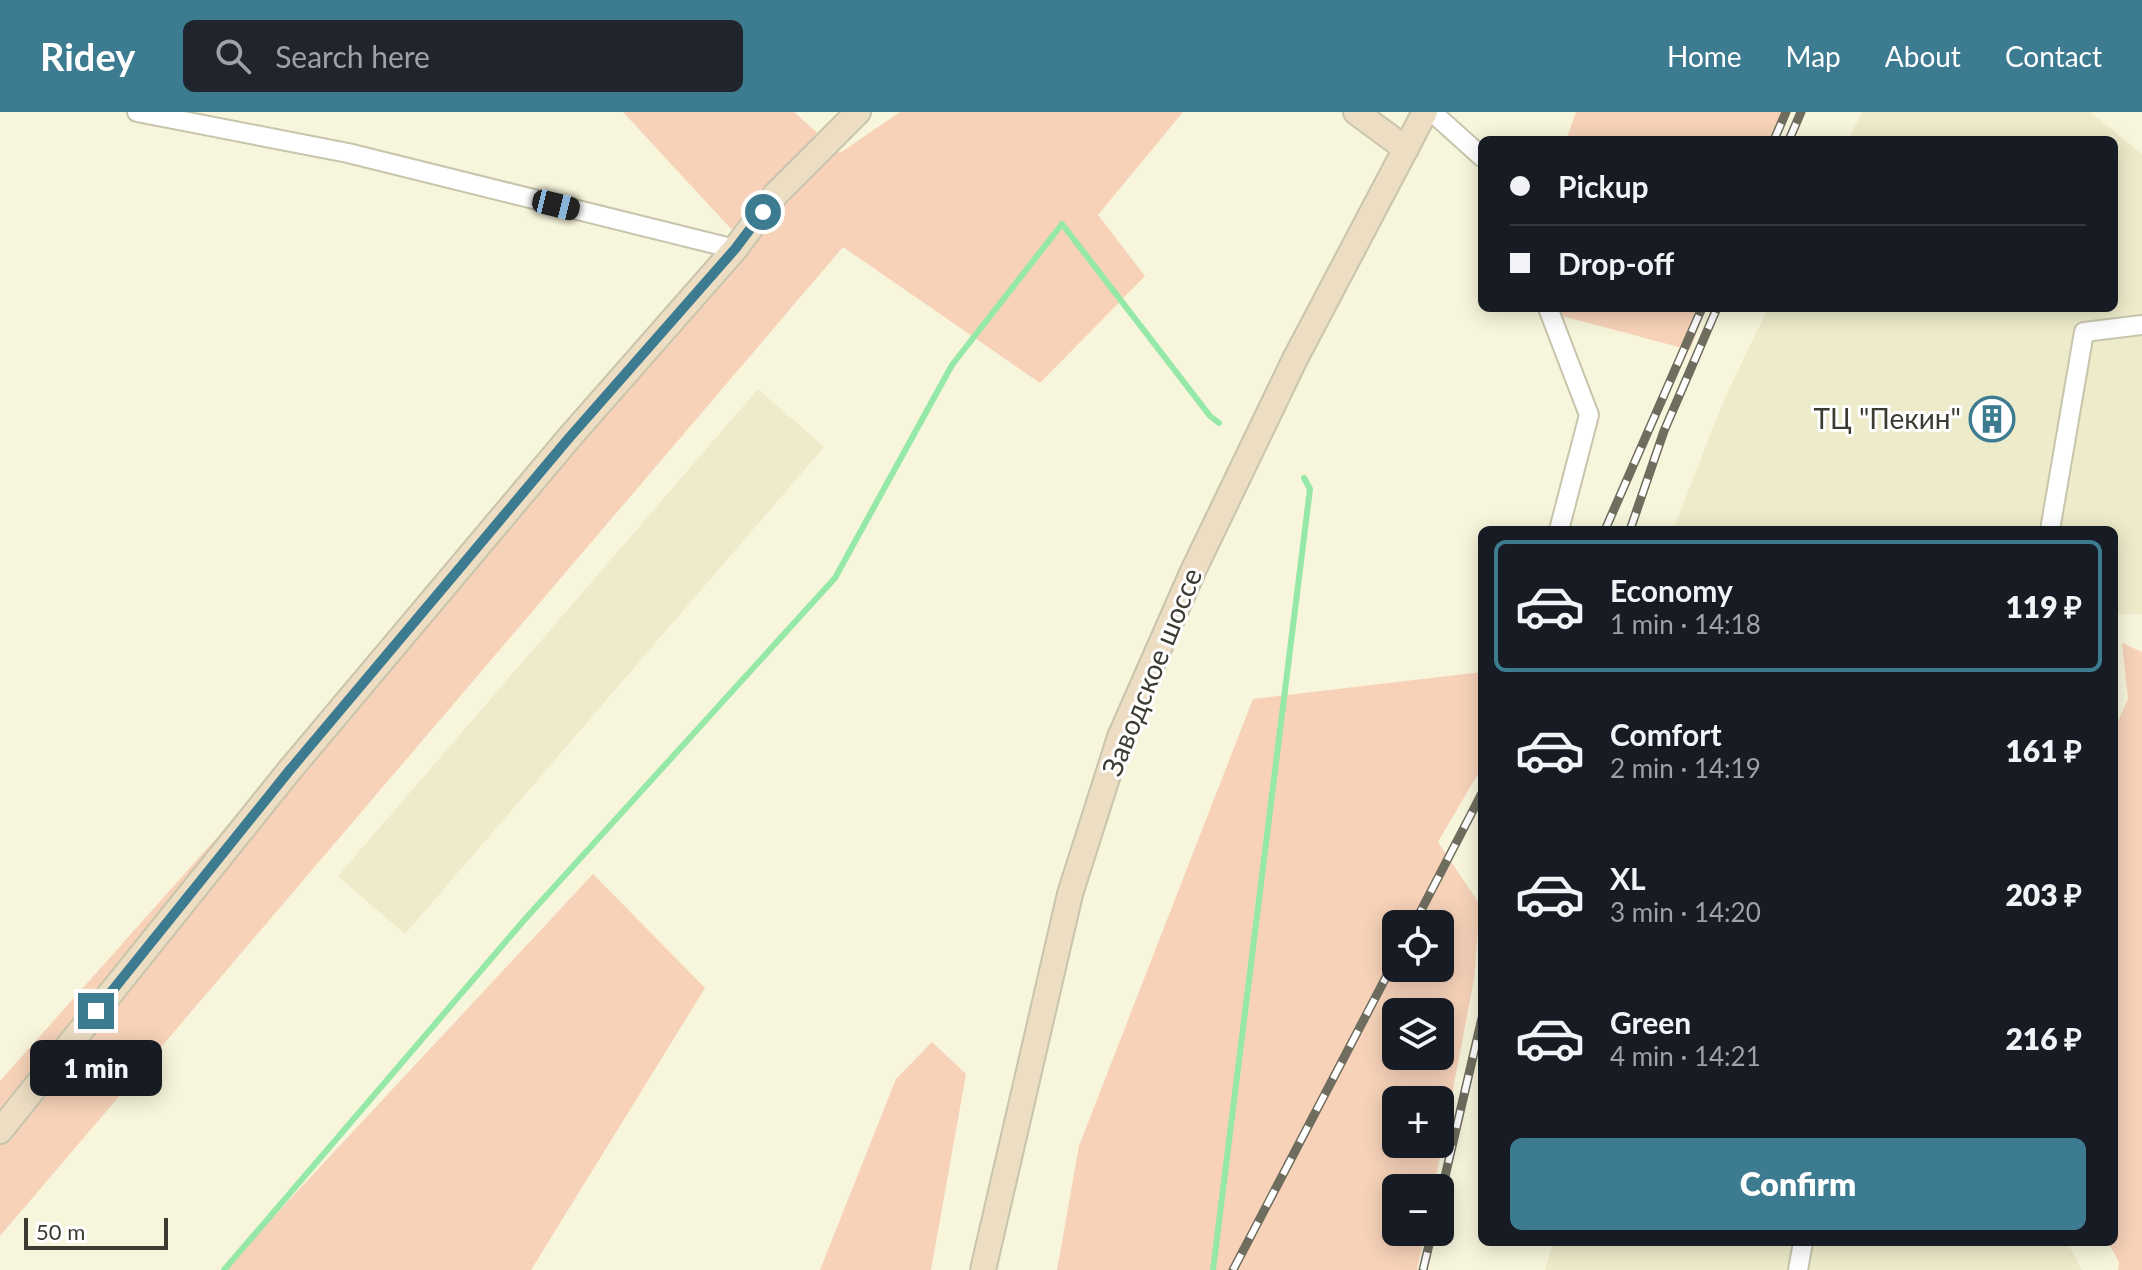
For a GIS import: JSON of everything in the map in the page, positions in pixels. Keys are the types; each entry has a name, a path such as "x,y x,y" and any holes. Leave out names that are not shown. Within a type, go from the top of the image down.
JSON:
{"street":[{"path":"137,112 348,153 735,249"},
{"path":"0,1131 299,759 569,438 735,249 776,194 858,112"},
{"path":"1356,112 1406,149"},
{"name":"Заводское шоссе","path":"983,1270 1070,894 1120,737 1193,571 1282,387 1425,112"},
{"path":"1432,112 1478,153"},
{"path":"1550,312 1589,415 1560,526"},
{"path":"2051,526 2084,332 2142,325"},
{"path":"1798,1270 1802,1246"}],"shaded area":[{"path":"623,112 794,112 840,153 900,112 1183,112 1098,215 1145,276 1040,383 843,247 0,1236 0,1081 745,244"},
{"path":"1576,112 1781,112 1772,136 1567,136"},
{"path":"1862,112 2090,112 2142,154 2142,614 2118,614 2118,526 1675,526 1724,400 1766,312 2118,312 2118,136 1850,136"},
{"path":"1551,312 1704,312 1690,350"},
{"path":"758,389 824,447 405,934 338,876"},
{"path":"2122,643 2142,652 2142,1270 2118,1270 2119,1262 2110,1246 2118,1246 2118,721 2128,699"},
{"path":"1478,672 1478,774 1438,842 1478,902 1474,979 1454,1086 1382,1086 1382,1158 1440,1158 1437,1174 1382,1174 1382,1246 1422,1246 1417,1270 1057,1270 1079,1146 1253,699"},
{"path":"593,874 705,988 531,1270 224,1270"},
{"path":"932,1042 966,1074 931,1270 820,1270 896,1079"},
{"path":"1552,1246 2069,1246 2082,1270 1545,1270"}],"waterway":[{"path":"224,1270 526,918 835,578 952,365 1062,224 1210,416 1219,423"},
{"path":"1213,1270 1310,489 1304,478"}],"railway":[{"path":"1776,136 1786,112"},
{"path":"1791,136 1801,112"},
{"path":"1607,526 1700,312"},
{"path":"1631,526 1664,431 1715,312"},
{"path":"1421,910 1478,801"},
{"path":"1233,1270 1383,982"},
{"path":"1446,1174 1478,1035"},
{"path":"1423,1270 1429,1246"}],"place":[{"name":"ТЦ \"Пекин\"","path":"1992,419"}],"route":[{"path":"96,1011 289,771 569,438 735,249 763,212"}]}
